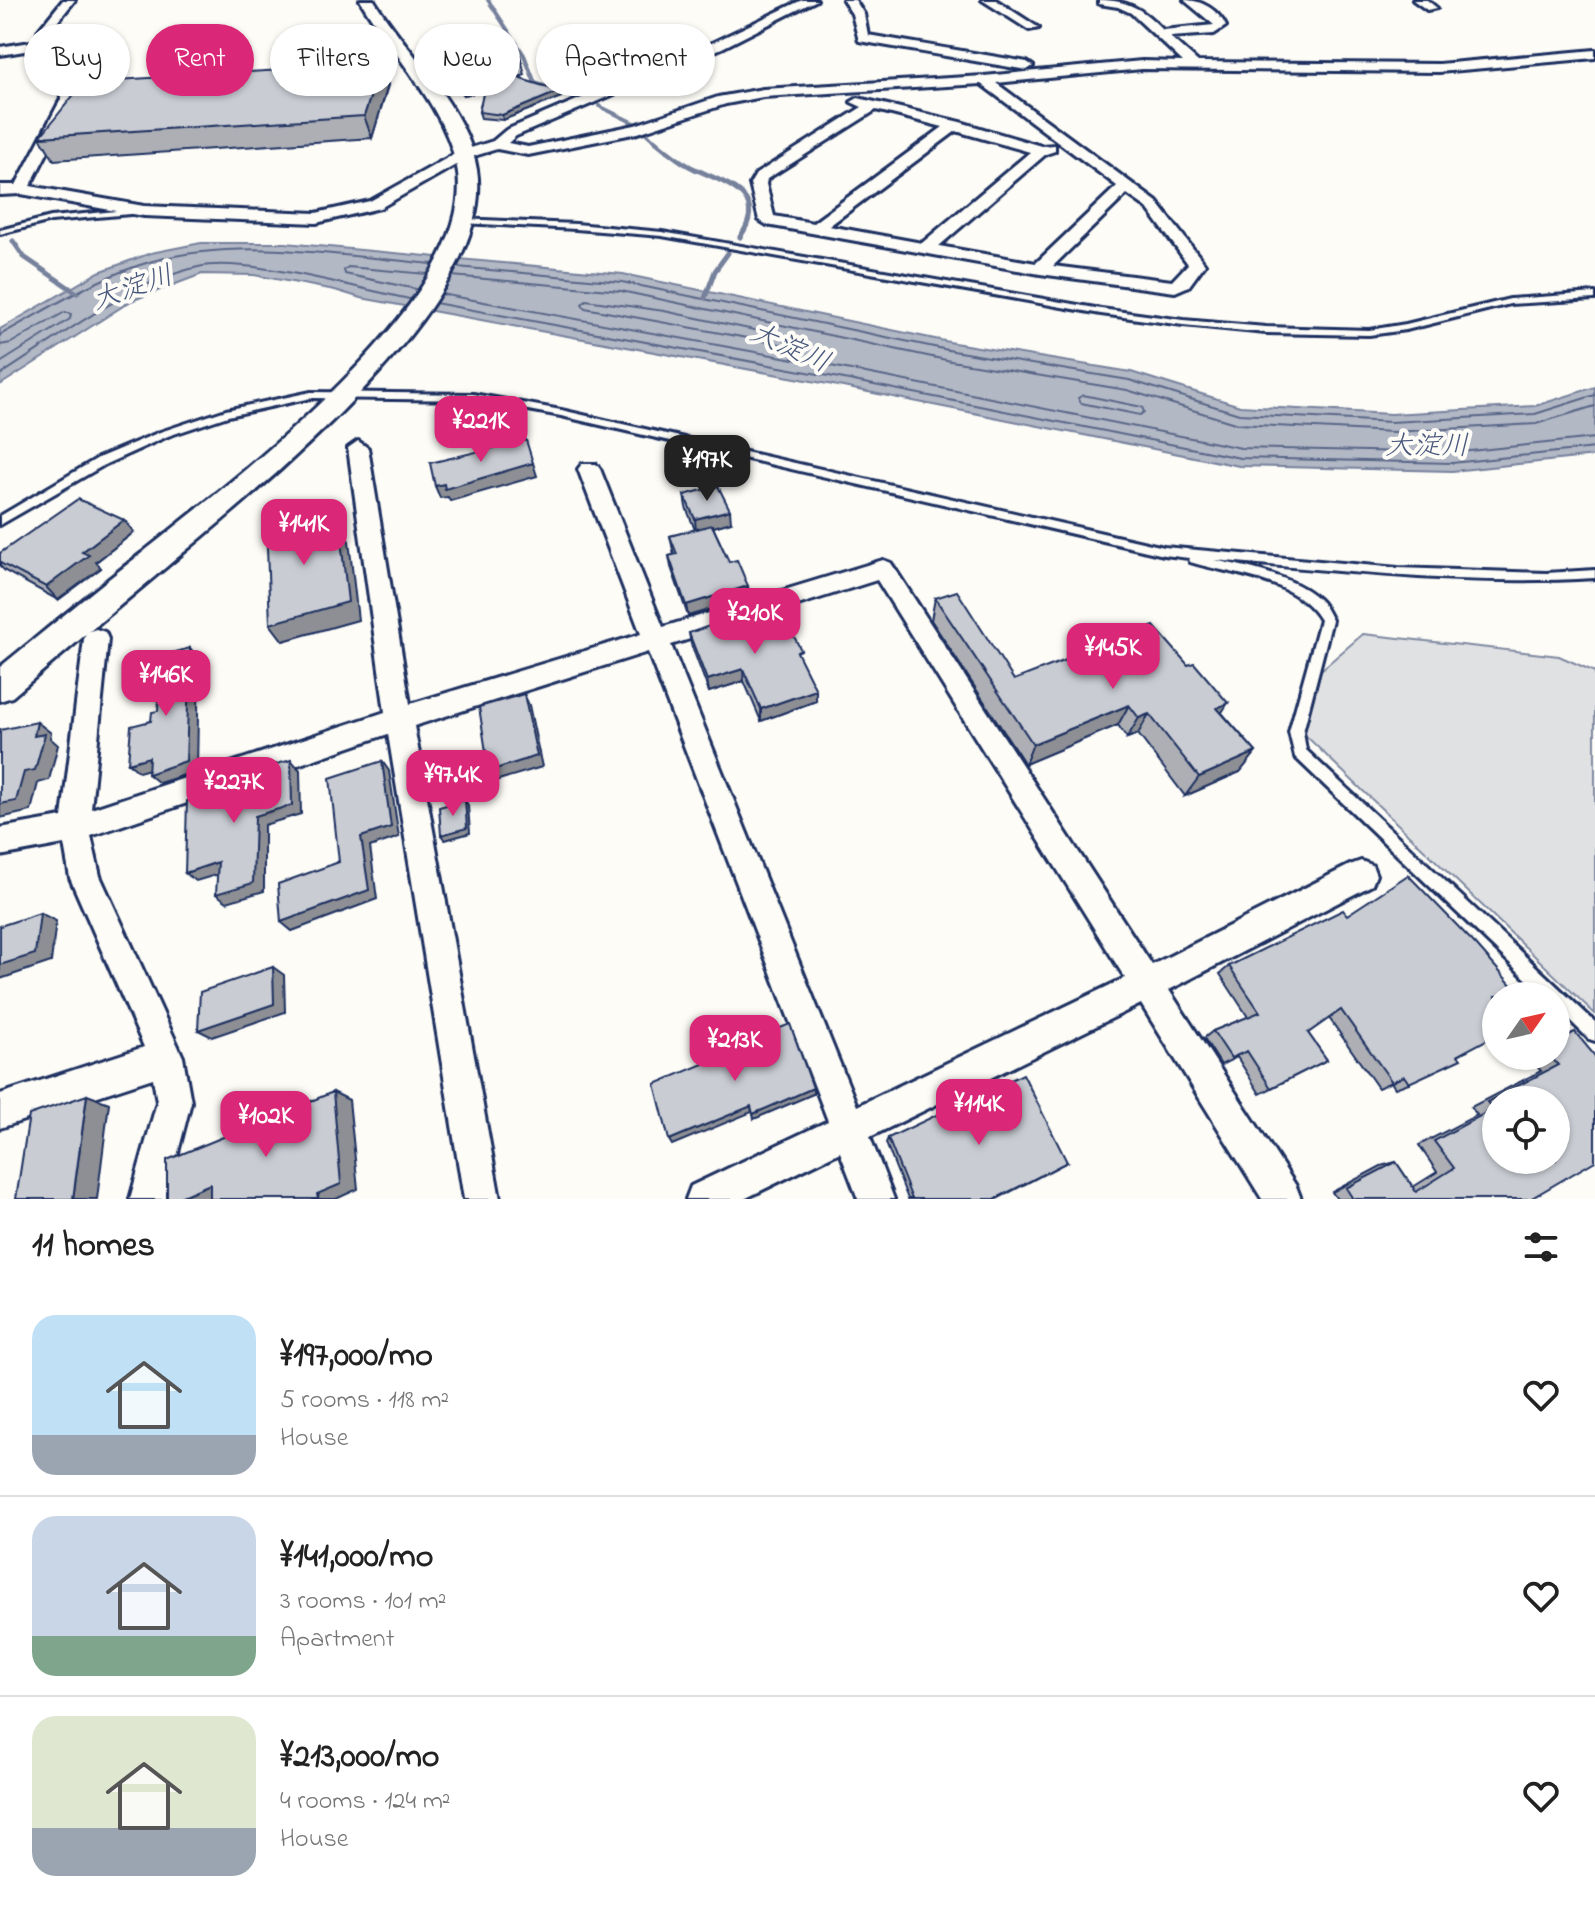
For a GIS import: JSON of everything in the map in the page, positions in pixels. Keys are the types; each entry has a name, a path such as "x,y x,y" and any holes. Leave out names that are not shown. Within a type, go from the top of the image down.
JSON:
{"street":[{"path":"50,24 69,0"},
{"path":"0,687 292,445 400,333 452,251 469,196 463,155 443,110 375,17 367,0"},
{"path":"0,190 21,189 144,211 316,218 342,214 375,205 463,155 498,144 511,133 645,77 811,0"},
{"path":"849,0 858,14 863,38 1027,66 1041,74"},
{"path":"988,0 1033,28"},
{"path":"1160,34 1214,30 1220,26 1216,18 1190,0"},
{"path":"1419,0 1431,8"},
{"path":"1103,2 1117,2 1136,9 1193,64"},
{"path":"0,51 24,47"},
{"path":"498,144 528,151 638,129 740,95 984,80 1142,65 1439,68 1595,54"},
{"path":"873,106 761,177 758,184 767,220 1040,269 1175,287 1183,282 1197,264 1152,205 984,80"},
{"path":"820,91 955,125 1041,151"},
{"path":"21,189 68,96"},
{"path":"817,228 955,125"},
{"path":"925,249 1041,151 1068,143"},
{"path":"1040,269 1126,186"},
{"path":"358,448 399,719 482,1199"},
{"path":"589,469 876,1199"},
{"path":"0,842 75,828 399,719 883,569 1283,1199"},
{"path":"96,639 75,828 85,878 166,1057 174,1102 148,1199"},
{"path":"704,1199 1146,985 1361,875"},
{"path":"0,1111 166,1057"}],"lane":[{"path":"0,232 51,219 144,211"},
{"path":"461,225 577,226 690,238 1025,302 1200,325 1353,333 1409,326 1502,303 1595,296"},
{"path":"0,521 102,461 164,434 226,413 311,395 346,392 473,397 561,413 1164,551 1295,588 1322,610 1326,620 1296,732 1300,753 1541,982"},
{"path":"1164,551 1398,572 1546,577 1595,574"},
{"path":"1570,1009 1595,1033"}],"shaded area":[{"path":"1363,634 1559,656 1595,672 1595,1014 1570,990 1570,982 1562,982 1304,734 1321,670"}],"water":[{"name":"大淀川","path":"201,243 285,243 623,274 954,343 1131,372 1240,406 1391,414 1535,406 1595,387 1595,456 1452,471 1239,466 254,275 202,274 131,301 0,385 0,329 99,272 151,253"}],"building":[{"path":"520,55 525,75 520,76"},
{"path":"270,71 270,96 371,96 364,116 40,137 73,96 130,96 130,79 146,78 146,96 254,96 254,72"},
{"path":"520,78 536,84 536,96 548,96 502,115 479,112 483,96 520,96"},
{"path":"526,440 533,463 445,489 444,484 435,486 430,463"},
{"path":"718,486 730,510 695,519 684,495"},
{"path":"78,499 124,520 82,552 89,555 46,587 0,563 0,553"},
{"path":"314,510 315,529 339,523 348,602 270,624 266,522"},
{"path":"712,525 729,562 737,560 748,586 686,605 669,556 677,554 670,536"},
{"path":"957,591 1014,680 1154,626 1188,665 1194,663 1228,703 1217,708 1256,752 1199,777 1149,714 1139,718 1129,705 1033,744 935,598"},
{"path":"758,609 763,622 783,615 816,690 761,709 743,669 707,680 689,633"},
{"path":"190,648 186,761 148,774 149,757 128,763 131,726 151,721 152,712 158,711 161,656"},
{"path":"524,694 537,756 489,771 479,707"},
{"path":"37,722 34,736 45,734 35,770 24,772 16,801 0,804 0,730"},
{"path":"291,760 292,805 255,816 253,883 216,894 218,862 185,873 187,801 258,779 259,769"},
{"path":"382,761 391,827 361,837 369,890 281,922 278,884 339,862 330,778"},
{"path":"465,800 467,828 441,835 439,807"},
{"path":"1408,875 1509,982 1482,982 1482,1042 1458,1055 1461,1059 1409,1083 1404,1076 1392,1082 1341,1010 1308,1033 1327,1060 1271,1088 1247,1051 1231,1058 1213,1031 1260,1012 1229,966 1343,910 1347,915"},
{"path":"40,913 35,954 0,965 0,926"},
{"path":"273,967 274,1004 198,1030 200,992"},
{"path":"790,1024 813,1088 753,1114 751,1106 669,1140 655,1084"},
{"path":"1575,1032 1595,1056 1595,1161 1530,1199 1353,1199 1346,1188 1396,1162 1416,1192 1454,1168 1434,1141 1482,1115 1482,1174 1570,1174 1570,1086 1518,1086 1548,1070 1570,1070 1570,1035"},
{"path":"1023,1074 1067,1162 995,1199 912,1199 888,1138"},
{"path":"333,1092 341,1184 317,1194 318,1199 210,1199 210,1184 175,1199 167,1199 167,1160"},
{"path":"87,1095 73,1199 16,1199 29,1115"}],"waterway":[{"path":"488,0 524,55 535,83 578,98"},
{"path":"599,106 634,123"},
{"path":"646,133 656,142"},
{"path":"654,140 684,163 737,190 745,199 749,209 748,222 740,237"},
{"name":"大淀川","path":"13,241 24,257 77,293"},
{"path":"705,298 715,271 728,253"}]}
